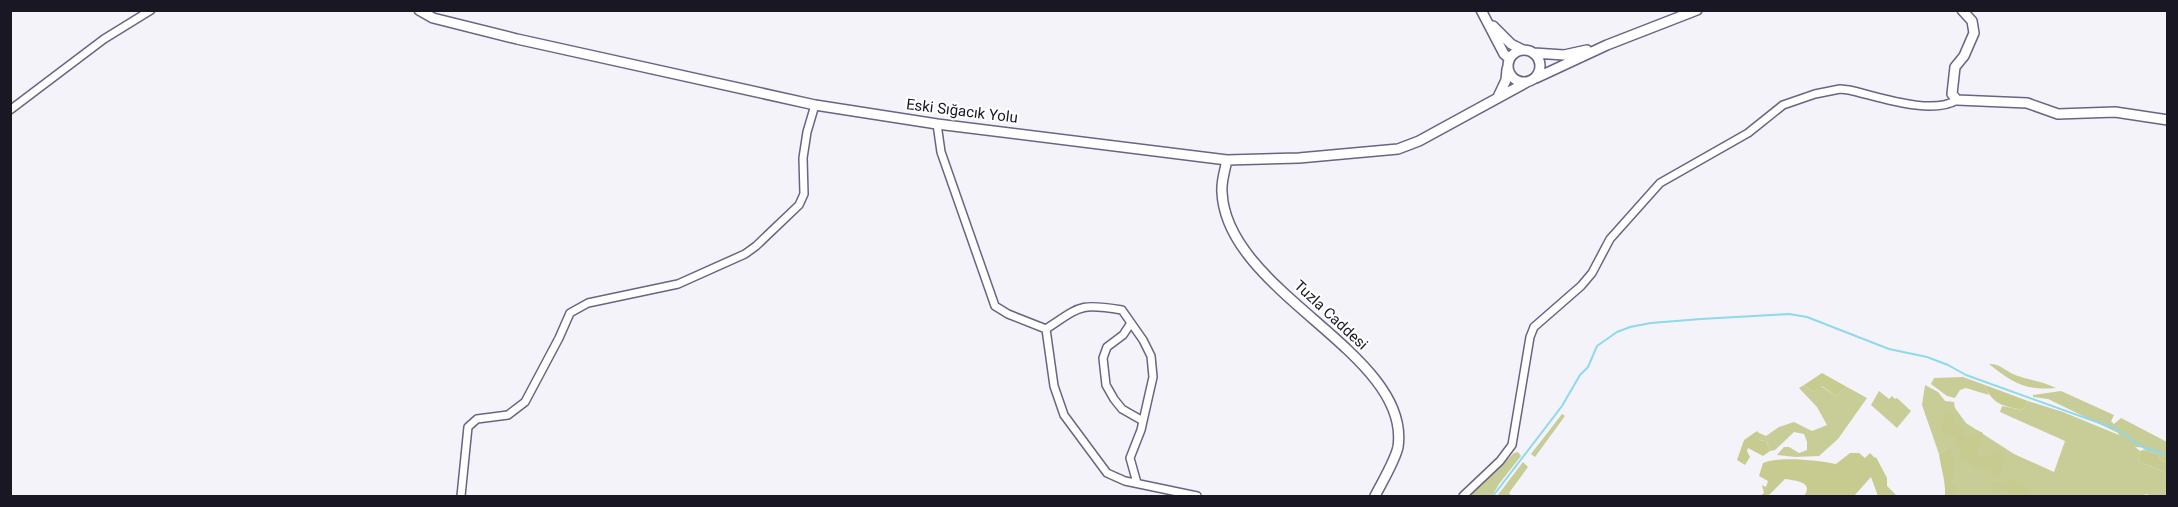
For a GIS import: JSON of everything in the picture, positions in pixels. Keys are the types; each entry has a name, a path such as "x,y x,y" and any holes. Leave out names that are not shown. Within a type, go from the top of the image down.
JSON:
{"main road":[{"name":"Eski Sığacık Yolu","path":"419,10 433,18 517,39 815,105 937,124 1227,160 1299,158 1398,149 1419,141 1527,82"},
{"path":"1481,10 1504,54 1509,58"},
{"path":"1507,69 1516,81 1527,82 1607,45 1697,10"},
{"path":"1962,10 1972,21 1974,33 1964,56 1955,67 1952,94 1957,100 2026,103 2058,114 2115,112 2168,120"},
{"path":"1489,22 1511,44 1534,53 1564,55 1607,45"},
{"path":"1498,97 1506,80 1509,58 1517,51 1523,50"},
{"path":"1534,53 1540,68 1536,78"},
{"name":"Tuzla Caddesi","path":"1227,160 1222,192 1229,223 1246,254 1310,318 1362,364 1394,408 1398,426 1398,448 1375,496"}],"street":[{"path":"10,110 104,39 151,10"},
{"path":"1463,496 1500,461 1512,445 1530,337 1534,327 1581,286 1592,273 1610,239 1659,183 1748,133 1784,105 1815,94 1840,89 1926,106 1951,104 1957,100"},
{"path":"461,496 468,427 477,418 508,415 525,402 570,313 588,303 678,284 745,254 799,205 804,194 803,158 815,105"},
{"path":"937,124 941,152 995,306 1008,314 1046,329"},
{"path":"1046,329 1079,307 1090,305 1122,310 1143,340 1151,356 1153,377 1143,422 1130,458 1137,483"},
{"path":"1131,323 1123,336 1107,347 1103,358 1106,385 1122,409 1143,422"},
{"path":"1046,329 1054,386 1064,415 1107,473 1125,481 1197,496"}],"green space":[{"path":"1989,364 2056,388 2036,388 2020,384"},
{"path":"1822,373 1847,387 1836,396 1822,386 1813,392 1804,385"},
{"path":"1963,377 1985,385 1989,395 1966,388 1960,390 1955,398 1947,396 1931,384 1934,378"},
{"path":"1804,385 1813,392 1821,386 1836,396 1847,387 1867,398 1838,439 1819,456 1777,455 1784,447 1789,447 1799,453 1807,450 1804,434 1794,432 1775,450 1770,451 1766,441 1759,440 1759,433 1766,436 1779,427 1794,422 1812,431 1827,425 1817,407 1799,388"},
{"path":"1925,385 1938,392 1945,401 1954,402 1955,408 1966,423 2014,454 2054,472 2065,441 2000,412 2002,406 2023,410 2028,401 2063,412 2119,435 2048,399 2033,397 2033,395 2061,391 2114,415 2111,421 2114,424 2121,418 2167,442 2167,461 2165,462 2158,454 2143,450 2149,448 2135,447 2140,451 2138,461 2167,473 2167,496 2146,494 2143,496 1945,496 1949,447 1939,454 1922,405"},
{"path":"1985,385 2028,401 2023,410 2004,406 1991,397"},
{"path":"1879,391 1889,399 1892,396 1897,398 1911,411 1897,428 1871,405"},
{"path":"1949,411 1954,416 1954,423 1965,429 1963,434 1973,437 1977,430 1983,433 1977,456 1988,456 1992,452 2001,450 2005,456 2001,475 1992,476 1992,472 1980,466 1975,468 1966,460 1961,459 1955,444 1957,437 1944,437 1941,431 1945,414"},
{"path":"1562,414 1565,416 1535,457 1531,454"},
{"path":"1757,431 1759,440 1766,441 1770,451 1763,456 1748,448 1750,457 1745,465 1737,460 1744,440"},
{"path":"1949,447 1955,464 1951,481 1956,487 1954,496 1945,496 1939,454"},
{"path":"2140,451 2158,454 2160,459 2167,461 2167,473 2138,461"},
{"path":"1518,452 1521,456 1492,496 1470,496 1514,453"},
{"path":"1850,453 1859,453 1865,458 1870,453 1876,457 1887,478 1887,486 1897,496 1878,496 1871,477 1854,496 1804,496 1807,491 1806,485 1785,479 1768,496 1760,496 1764,493 1762,485 1766,487 1768,481 1759,476 1763,463 1788,459 1836,464"},
{"path":"1523,462 1528,467 1509,493 1512,496 1497,496"},
{"path":"2011,479 2026,487 2030,496 2013,496 2007,490 2000,491 1992,485 1993,481 2001,484"}],"waterway":[{"path":"1493,496 1562,406 1580,375 1588,367 1597,346 1617,332 1630,327 1701,319 1789,314 1807,317 1889,349 1927,357 1966,375 2116,429 2144,448 2168,455"}]}
